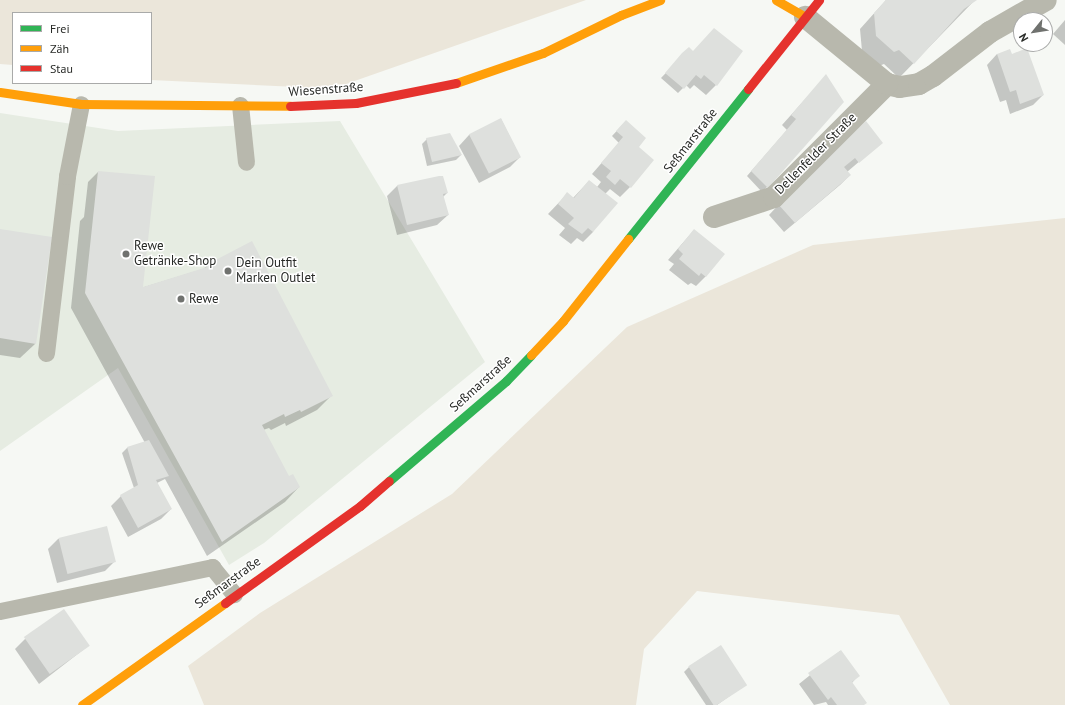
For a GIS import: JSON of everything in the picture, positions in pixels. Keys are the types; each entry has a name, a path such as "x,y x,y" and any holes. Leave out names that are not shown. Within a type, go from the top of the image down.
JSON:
{"street":[{"name":"Wiesenstraße","path":"0,92 81,104 240,106 356,103 465,81 543,53 621,15 660,0"},
{"path":"776,0 805,17 887,84 900,87 919,84 933,76 990,32 1046,0"},
{"name":"Seßmarstraße","path":"82,705 234,594 360,506 506,381 563,321 819,0"},
{"name":"Dellenfelder Straße","path":"714,217 774,198 887,84"}],"lane":[{"path":"46,353 67,176 81,104"},
{"path":"240,106 246,162"},
{"path":"0,611 212,567 234,594"}],"shaded area":[{"path":"0,0 586,0 346,84 319,88 152,80 152,12 12,12 12,65 0,64"},
{"path":"0,113 118,131 340,121 485,362 264,543 229,565 118,368 0,451"},
{"path":"1065,218 1065,705 950,705 899,615 697,591 644,649 636,705 204,705 188,666 260,613 452,494 627,327 813,245"}],"building":[{"path":"886,0 977,0 964,9 914,64 899,50 894,52 876,36 874,13"},
{"path":"714,28 743,51 717,86 704,75 701,79 696,75 684,89 665,73 682,53 689,47 693,51"},
{"path":"1010,49 1012,54 1017,52 1028,52 1044,95 1020,104 1016,90 1010,92 997,54"},
{"path":"826,74 844,102 768,188 751,171 796,119 791,115"},
{"path":"501,118 521,157 489,174 469,134"},
{"path":"626,120 646,138 639,147 654,160 631,188 620,179 615,185 606,177 611,171 601,163 623,137 616,131"},
{"path":"866,121 883,143 859,163 855,158 844,167 851,175 795,223 778,204 804,176"},
{"path":"450,133 462,155 432,162 426,138"},
{"path":"98,171 155,176 143,287 207,267 206,265 252,241 333,396 301,412 300,410 285,417 284,414 262,425 289,476 293,474 300,487 222,542 85,293"},
{"path":"443,176 448,193 443,194 449,215 407,225 397,185"},
{"path":"589,180 618,203 593,232 588,228 582,234 568,224 574,218 558,204 567,192 574,198"},
{"path":"0,229 52,237 36,344 0,338"},
{"path":"694,229 725,254 706,277 701,273 699,276 679,259 683,254 678,249"},
{"path":"149,440 169,476 156,480 172,509 138,528 120,495 138,485 127,447"},
{"path":"107,526 116,562 67,574 58,538"},
{"path":"64,609 90,646 50,674 24,637"},
{"path":"721,645 747,685 717,705 713,705 688,666"},
{"path":"841,650 860,676 852,682 867,703 864,705 837,705 831,697 828,700 808,673"}],"traffic: fast":[{"path":"628,239 748,89"},
{"path":"389,481 506,381 531,355"}],"traffic: slow":[{"path":"456,83 543,53 621,15 660,0"},
{"path":"776,0 805,17"},
{"path":"0,92 81,104 290,106"},
{"path":"531,355 563,321 628,239"},
{"path":"82,705 225,603"}],"traffic: jam":[{"path":"748,89 819,0"},
{"path":"290,106 356,103 456,83"},
{"path":"225,603 360,506 389,481"}],"place":[{"name":"Rewe Getränke-Shop","path":"126,254"},
{"name":"Dein Outfit Marken Outlet","path":"228,271"},
{"name":"Rewe","path":"181,299"}]}
